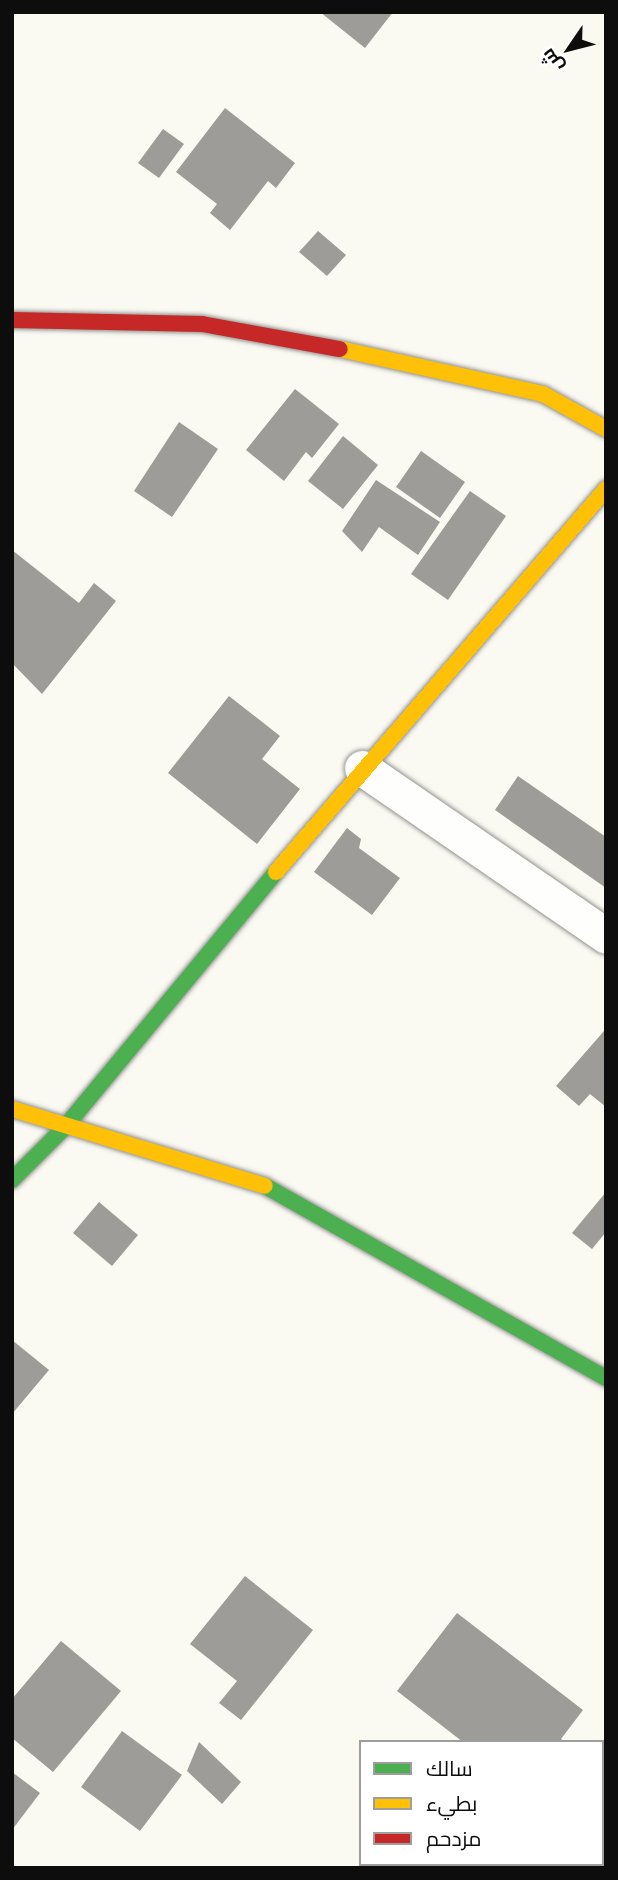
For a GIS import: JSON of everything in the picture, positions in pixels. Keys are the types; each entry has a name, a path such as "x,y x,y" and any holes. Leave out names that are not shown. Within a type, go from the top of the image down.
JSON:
{"street":[{"path":"12,320 190,323 282,336 543,394 606,429"},
{"path":"12,1180 65,1127 362,768 606,489"},
{"path":"362,768 606,936"},
{"path":"12,1109 272,1188 606,1378"}],"building":[{"path":"320,12 393,12 365,48"},
{"path":"225,108 295,163 276,188 268,181 230,230 210,213 217,204 176,172"},
{"path":"163,129 184,144 159,178 138,163"},
{"path":"318,231 346,255 327,276 299,252"},
{"path":"295,389 339,424 312,458 306,452 284,481 246,450"},
{"path":"179,422 218,449 172,517 134,491"},
{"path":"343,436 378,465 343,509 308,481"},
{"path":"421,451 465,482 440,518 396,487"},
{"path":"376,480 440,522 418,555 379,527 362,552 342,531"},
{"path":"470,491 506,516 448,600 411,574"},
{"path":"12,550 79,603 94,583 116,601 42,694 12,663"},
{"path":"229,696 280,736 262,759 300,789 257,844 168,773"},
{"path":"518,776 606,837 606,888 495,810"},
{"path":"347,828 361,839 359,848 400,878 372,915 314,872"},
{"path":"604,1031 606,1107 590,1094 579,1106 556,1086"},
{"path":"606,1192 606,1232 592,1249 572,1233"},
{"path":"99,1202 138,1235 112,1266 73,1233"},
{"path":"12,1340 49,1370 12,1414"},
{"path":"245,1576 313,1630 241,1720 219,1703 237,1681 190,1644"},
{"path":"457,1613 583,1710 562,1740 460,1740 397,1691"},
{"path":"61,1641 121,1691 53,1772 12,1738 12,1699"},
{"path":"122,1731 182,1775 140,1831 81,1787"},
{"path":"199,1742 241,1782 222,1804 187,1771"},
{"path":"12,1772 40,1793 12,1830"}],"traffic: fast":[{"path":"12,1180 65,1127 276,872"},
{"path":"265,1186 606,1378"}],"traffic: slow":[{"path":"340,349 543,394 606,429"},
{"path":"276,872 606,489"},
{"path":"12,1109 265,1186"}],"traffic: jam":[{"path":"12,320 202,324 340,349"}]}
